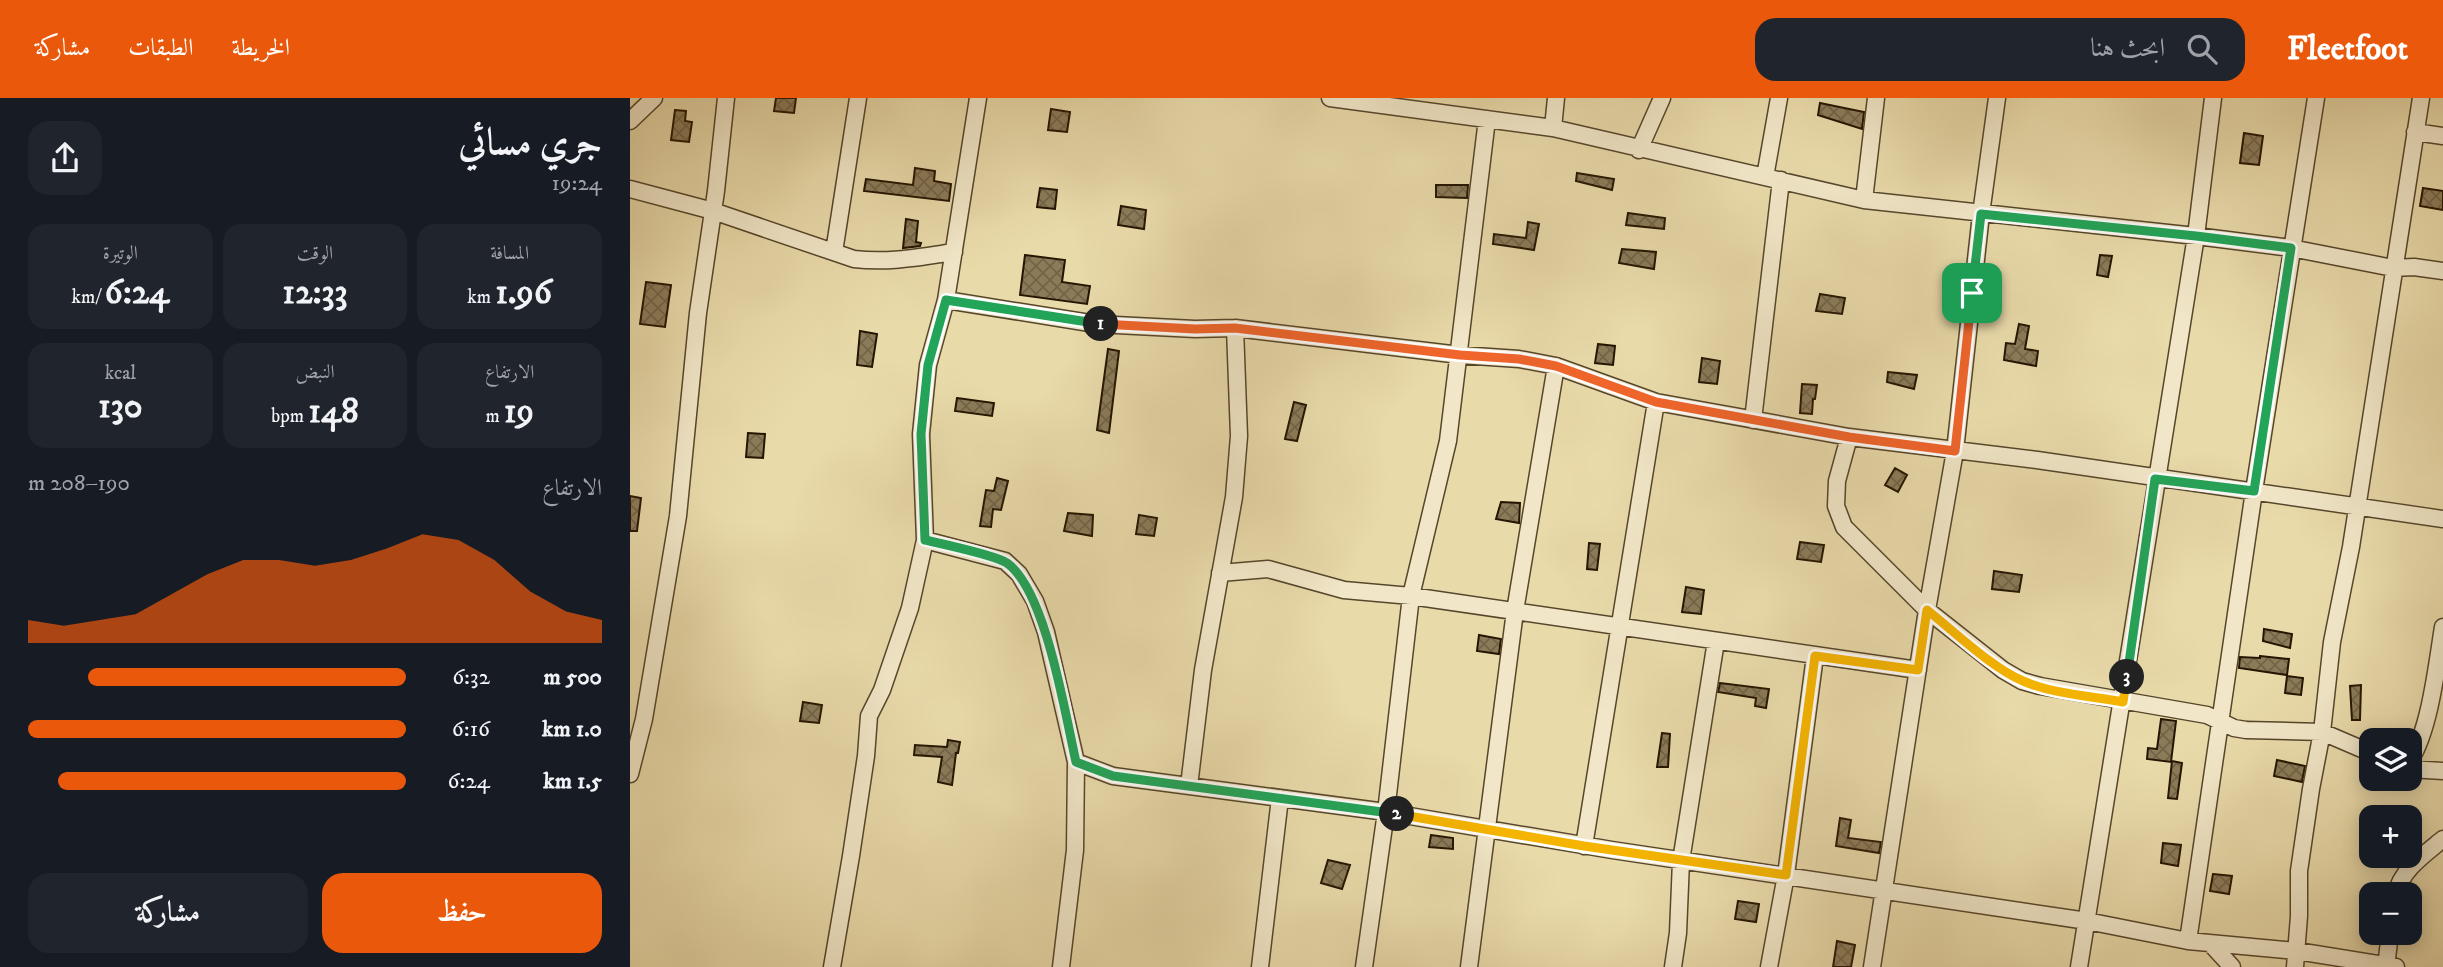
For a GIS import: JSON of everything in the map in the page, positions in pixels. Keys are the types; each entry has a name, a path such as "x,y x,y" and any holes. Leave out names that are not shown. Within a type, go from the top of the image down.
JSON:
{"street":[{"path":"630,121 654,98"},
{"path":"630,774 644,719 678,516 698,313 726,98"},
{"path":"834,252 858,98"},
{"path":"832,967 853,844 869,716 882,691 910,608 925,540 921,434 928,365 946,300 978,98"},
{"path":"1332,98 1442,105 1487,119 1553,128 1864,200 2196,236 2291,248 2393,268 2414,267 2443,271"},
{"path":"1553,128 1556,98"},
{"path":"1639,150 1662,98"},
{"path":"1753,420 1779,98"},
{"path":"1864,200 1876,98"},
{"path":"1872,967 1927,610 1955,451 1981,214 1997,98"},
{"path":"2079,967 2196,236 2213,98"},
{"path":"2188,941 2219,721 2316,98"},
{"path":"2296,959 2299,871 2322,732 2332,642 2357,507 2421,98"},
{"path":"1364,967 1386,812 1411,596 1448,441 1487,119"},
{"path":"2415,132 2443,136"},
{"path":"630,189 713,211 854,259 878,261 954,252"},
{"path":"946,300 1096,324 1195,329 1235,328 1460,355 1519,359 1556,366 1656,402 1849,437 2038,460 2443,519"},
{"path":"1189,786 1203,670 1234,497 1239,436 1235,328"},
{"path":"1469,967 1515,611 1556,366"},
{"path":"1584,846 1656,402"},
{"path":"1849,437 1838,481 1836,506 1844,527 1927,610 2003,670 2022,681 2040,686 2207,715 2234,728 2246,730 2322,732 2359,748"},
{"path":"925,540 1005,561 1019,574 1035,601 1046,632 1076,762 1075,850 1062,967"},
{"path":"1220,573 1268,569 1344,590 1411,596 1918,670"},
{"path":"2422,731 2443,627"},
{"path":"1673,967 1678,933 1681,860 1716,641"},
{"path":"1769,967 1786,875 1815,656"},
{"path":"1076,762 1113,776 1386,812 1584,846 2087,921 2296,959 2390,966 2390,945"},
{"path":"2422,770 2443,772"},
{"path":"1260,967 1280,798"},
{"path":"2400,882 2414,863 2443,839"},
{"path":"2211,944 2232,967"}],"building":[{"path":"776,98 796,98 794,113 774,111"},
{"path":"1820,103 1864,112 1862,129 1818,115"},
{"path":"1051,109 1070,112 1067,132 1048,130"},
{"path":"675,110 686,111 685,121 692,122 689,142 671,140"},
{"path":"2244,133 2263,136 2259,165 2240,163"},
{"path":"915,168 935,171 934,181 951,184 949,201 864,191 866,179 913,185"},
{"path":"1577,173 1614,179 1612,190 1576,181"},
{"path":"1436,185 1468,185 1467,198 1436,197"},
{"path":"1040,188 1057,190 1055,209 1037,207"},
{"path":"2423,188 2443,191 2443,210 2420,206"},
{"path":"1121,206 1146,210 1144,229 1118,225"},
{"path":"1628,213 1665,218 1664,229 1626,225"},
{"path":"906,219 918,221 916,242 921,243 920,246 903,248"},
{"path":"1528,222 1539,224 1534,250 1493,244 1494,234 1526,238"},
{"path":"1622,249 1656,252 1654,269 1619,263"},
{"path":"1025,255 1065,260 1062,282 1090,286 1087,304 1020,295"},
{"path":"2100,255 2112,256 2108,277 2097,275"},
{"path":"646,282 671,285 665,327 640,324"},
{"path":"1820,294 1845,298 1842,314 1816,311"},
{"path":"2019,324 2029,326 2025,349 2038,351 2036,366 2004,360 2006,343 2015,344"},
{"path":"860,331 877,334 872,367 857,365"},
{"path":"1598,344 1615,346 1613,365 1595,363"},
{"path":"1108,349 1119,351 1109,433 1097,430"},
{"path":"1702,358 1720,361 1717,384 1699,382"},
{"path":"1888,372 1917,375 1914,389 1887,382"},
{"path":"1802,384 1817,385 1812,414 1800,413"},
{"path":"957,398 994,403 992,416 955,411"},
{"path":"1294,402 1306,405 1297,441 1285,439"},
{"path":"748,433 765,434 763,458 746,457"},
{"path":"1895,468 1907,475 1898,492 1885,485"},
{"path":"997,478 1008,481 1001,510 993,509 991,527 980,526 986,490 994,491"},
{"path":"630,496 641,498 637,531 630,531"},
{"path":"1501,502 1520,503 1519,523 1496,519"},
{"path":"1068,513 1093,515 1092,536 1064,531"},
{"path":"1139,515 1157,518 1154,536 1136,534"},
{"path":"1800,542 1824,545 1821,562 1797,559"},
{"path":"1589,543 1600,544 1597,570 1587,569"},
{"path":"1994,571 2022,575 2019,592 1992,589"},
{"path":"1686,587 1704,590 1701,614 1682,612"},
{"path":"2264,629 2292,634 2290,648 2263,641"},
{"path":"1479,635 1501,639 1499,654 1477,651"},
{"path":"2240,657 2289,659 2287,675 2239,668"},
{"path":"2287,676 2303,678 2301,695 2285,693"},
{"path":"1720,683 1769,689 1766,708 1755,706 1756,698 1718,692"},
{"path":"2361,685 2360,720 2352,720 2350,686"},
{"path":"803,702 822,705 819,723 800,721"},
{"path":"2161,719 2176,721 2171,762 2147,759 2148,748 2157,749"},
{"path":"1662,733 1670,734 1668,767 1657,767"},
{"path":"948,740 960,742 952,785 938,782 942,757 914,755 915,745 947,747"},
{"path":"2277,760 2305,766 2302,782 2274,776"},
{"path":"2172,761 2182,763 2177,799 2168,798"},
{"path":"1840,818 1851,820 1848,838 1881,842 1879,853 1836,846"},
{"path":"1431,835 1453,838 1453,849 1429,847"},
{"path":"2163,843 2181,845 2178,866 2161,863"},
{"path":"1328,860 1350,865 1342,889 1321,883"},
{"path":"2213,874 2232,876 2229,894 2210,891"},
{"path":"1738,901 1759,904 1756,922 1735,919"},
{"path":"1837,941 1855,945 1851,967 1833,967"}],"route":[{"path":"1981,214 2291,248 2254,491 2155,479 2123,702 2022,681 2003,670 1927,610 1918,670 1815,656 1786,875 1584,846 1386,812 1113,776 1095,770 1076,762 1046,632 1035,601 1019,574 1005,561 925,540 921,434 928,365 946,300 1096,324 1195,329 1235,328 1368,345 1519,359 1556,366 1656,402 1849,437 1955,451 1972,293 1981,214"}]}
